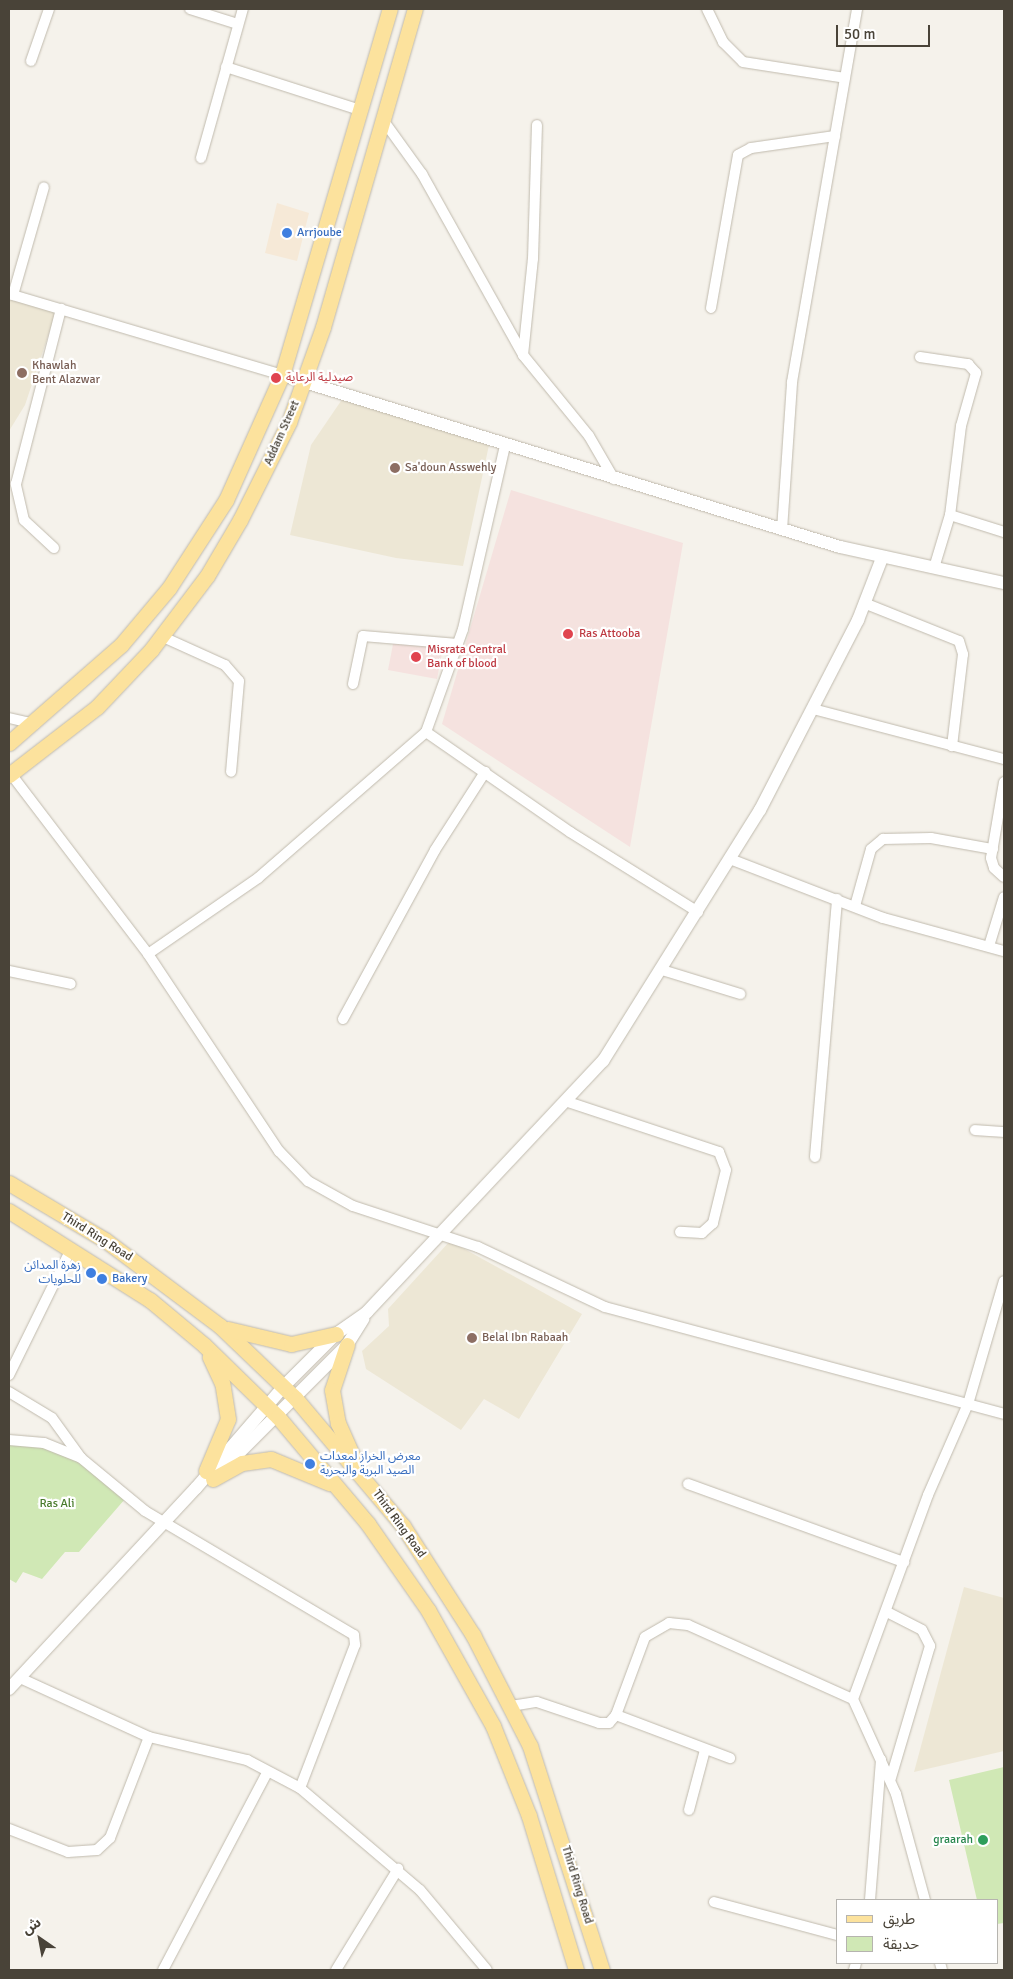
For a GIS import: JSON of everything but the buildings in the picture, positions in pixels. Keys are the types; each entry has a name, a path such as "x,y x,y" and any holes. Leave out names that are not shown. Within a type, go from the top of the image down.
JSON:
{"main road":[{"name":"Addam Street","path":"10,774 97,707 163,637 240,520 289,422 304,381 415,9"},
{"name":"Addam Street","path":"9,744 35,724 121,645 169,588 226,500 282,375 388,10"},
{"name":"Third Ring Road","path":"9,1184 105,1240 163,1281 220,1326 284,1386 363,1476 449,1594 511,1706 555,1816 602,1970"},
{"name":"Third Ring Road","path":"9,1211 150,1300 204,1344 278,1417 342,1491 410,1581 477,1693 515,1779 576,1970"},
{"path":"150,1300 163,1281"},
{"path":"220,1326 245,1336 291,1344 341,1339 334,1377 334,1407 363,1476"},
{"path":"204,1344 222,1383 228,1419 210,1475"},
{"path":"210,1475 242,1463 271,1458 298,1467 342,1491"}],"street":[{"path":"31,61 49,9"},
{"path":"190,9 238,24"},
{"path":"201,158 238,24 244,9"},
{"path":"707,9 723,42 743,62 845,78"},
{"path":"782,530 792,382 857,9"},
{"path":"226,67 360,110"},
{"path":"383,120 422,174 523,355 589,436 614,480"},
{"path":"523,355 533,258 537,125"},
{"path":"711,308 738,155 752,148 835,136"},
{"path":"44,186 11,294 304,381 614,480 782,530 882,558 1004,583"},
{"path":"54,548 24,520 16,484 61,309"},
{"path":"920,357 968,364 976,373 961,426 950,515 934,568"},
{"path":"148,954 258,878 426,732 458,644 505,446"},
{"path":"950,515 1004,532"},
{"path":"210,1475 266,1405 284,1386 341,1339 568,1102 603,1061 730,860 814,709 864,603 882,558"},
{"path":"864,603 959,641 963,654 952,746"},
{"path":"353,684 363,636 458,644"},
{"path":"163,637 225,665 239,681 231,772"},
{"path":"814,709 1004,759"},
{"path":"9,718 35,724"},
{"path":"426,732 570,832 698,912"},
{"path":"343,1019 435,850 485,772"},
{"path":"10,774 148,954 297,1172 352,1206 493,1253 605,1308 1004,1414"},
{"path":"1004,782 992,864 1004,877"},
{"path":"855,906 871,849 883,839 932,838 993,849"},
{"path":"730,860 916,928 1004,951"},
{"path":"989,946 1004,896"},
{"path":"815,1157 837,899"},
{"path":"662,970 740,994"},
{"path":"9,971 71,984"},
{"path":"568,1102 719,1152 726,1170 713,1223 702,1233 680,1232"},
{"path":"975,1130 1004,1132"},
{"path":"9,1375 71,1249"},
{"path":"854,1699 904,1562 968,1404 1004,1281"},
{"path":"9,1689 196,1488 296,1399 341,1339"},
{"path":"9,1392 52,1418 81,1458"},
{"path":"9,1440 44,1443 81,1458 164,1522 354,1635 355,1645 300,1788"},
{"path":"688,1484 904,1562"},
{"path":"887,1612 922,1630 930,1646 891,1778"},
{"path":"511,1706 537,1702 602,1724 616,1715 645,1638 669,1623 688,1625 854,1699 891,1778 925,1899"},
{"path":"20,1678 149,1737 238,1757 300,1788 398,1869 487,1970"},
{"path":"616,1715 730,1758"},
{"path":"9,1829 78,1855 97,1850 110,1838 149,1737"},
{"path":"689,1810 705,1750"},
{"path":"870,1899 881,1760"},
{"path":"163,1970 268,1773"},
{"path":"336,1970 398,1869"},
{"path":"714,1902 836,1935"}],"shaded area":[{"name":"Arrjoube","path":"277,203 309,213 297,261 265,253"},
{"name":"Khawlah Bent Alazwar","path":"9,299 56,312 25,405 9,431"},
{"name":"Sa'doun Asswehly","path":"343,398 489,445 463,566 396,558 290,535 311,445"},
{"name":"Ras Attooba","path":"511,490 683,543 630,847 442,724"},
{"name":"Misrata Central Bank of blood","path":"395,634 444,643 437,679 388,670"},
{"name":"Belal Ibn Rabaah","path":"450,1241 582,1314 519,1419 484,1399 461,1430 366,1369 362,1351 389,1326 388,1309"},
{"path":"964,1587 1004,1598 1004,1751 914,1772"}],"green space":[{"name":"Ras Ali","path":"9,1441 28,1441 70,1455 125,1499 79,1552 65,1552 42,1579 23,1572 16,1583 9,1579"},
{"name":"graarah","path":"1004,1767 1004,1923 998,1924 998,1899 977,1899 949,1780"}],"place":[{"name":"Arrjoube","path":"287,233"},
{"name":"Khawlah Bent Alazwar","path":"22,373"},
{"name":"صيدلية الرعاية","path":"276,378"},
{"name":"Sa'doun Asswehly","path":"395,468"},
{"name":"Ras Attooba","path":"568,634"},
{"name":"Misrata Central Bank of blood","path":"416,657"},
{"name":"زهرة المدائن للحلويات","path":"91,1273"},
{"name":"Bakery","path":"102,1279"},
{"name":"Belal Ibn Rabaah","path":"472,1338"},
{"name":"معرض الخراز لمعدات الصيد البرية والبحرية","path":"310,1464"},
{"name":"graarah","path":"983,1840"}]}
